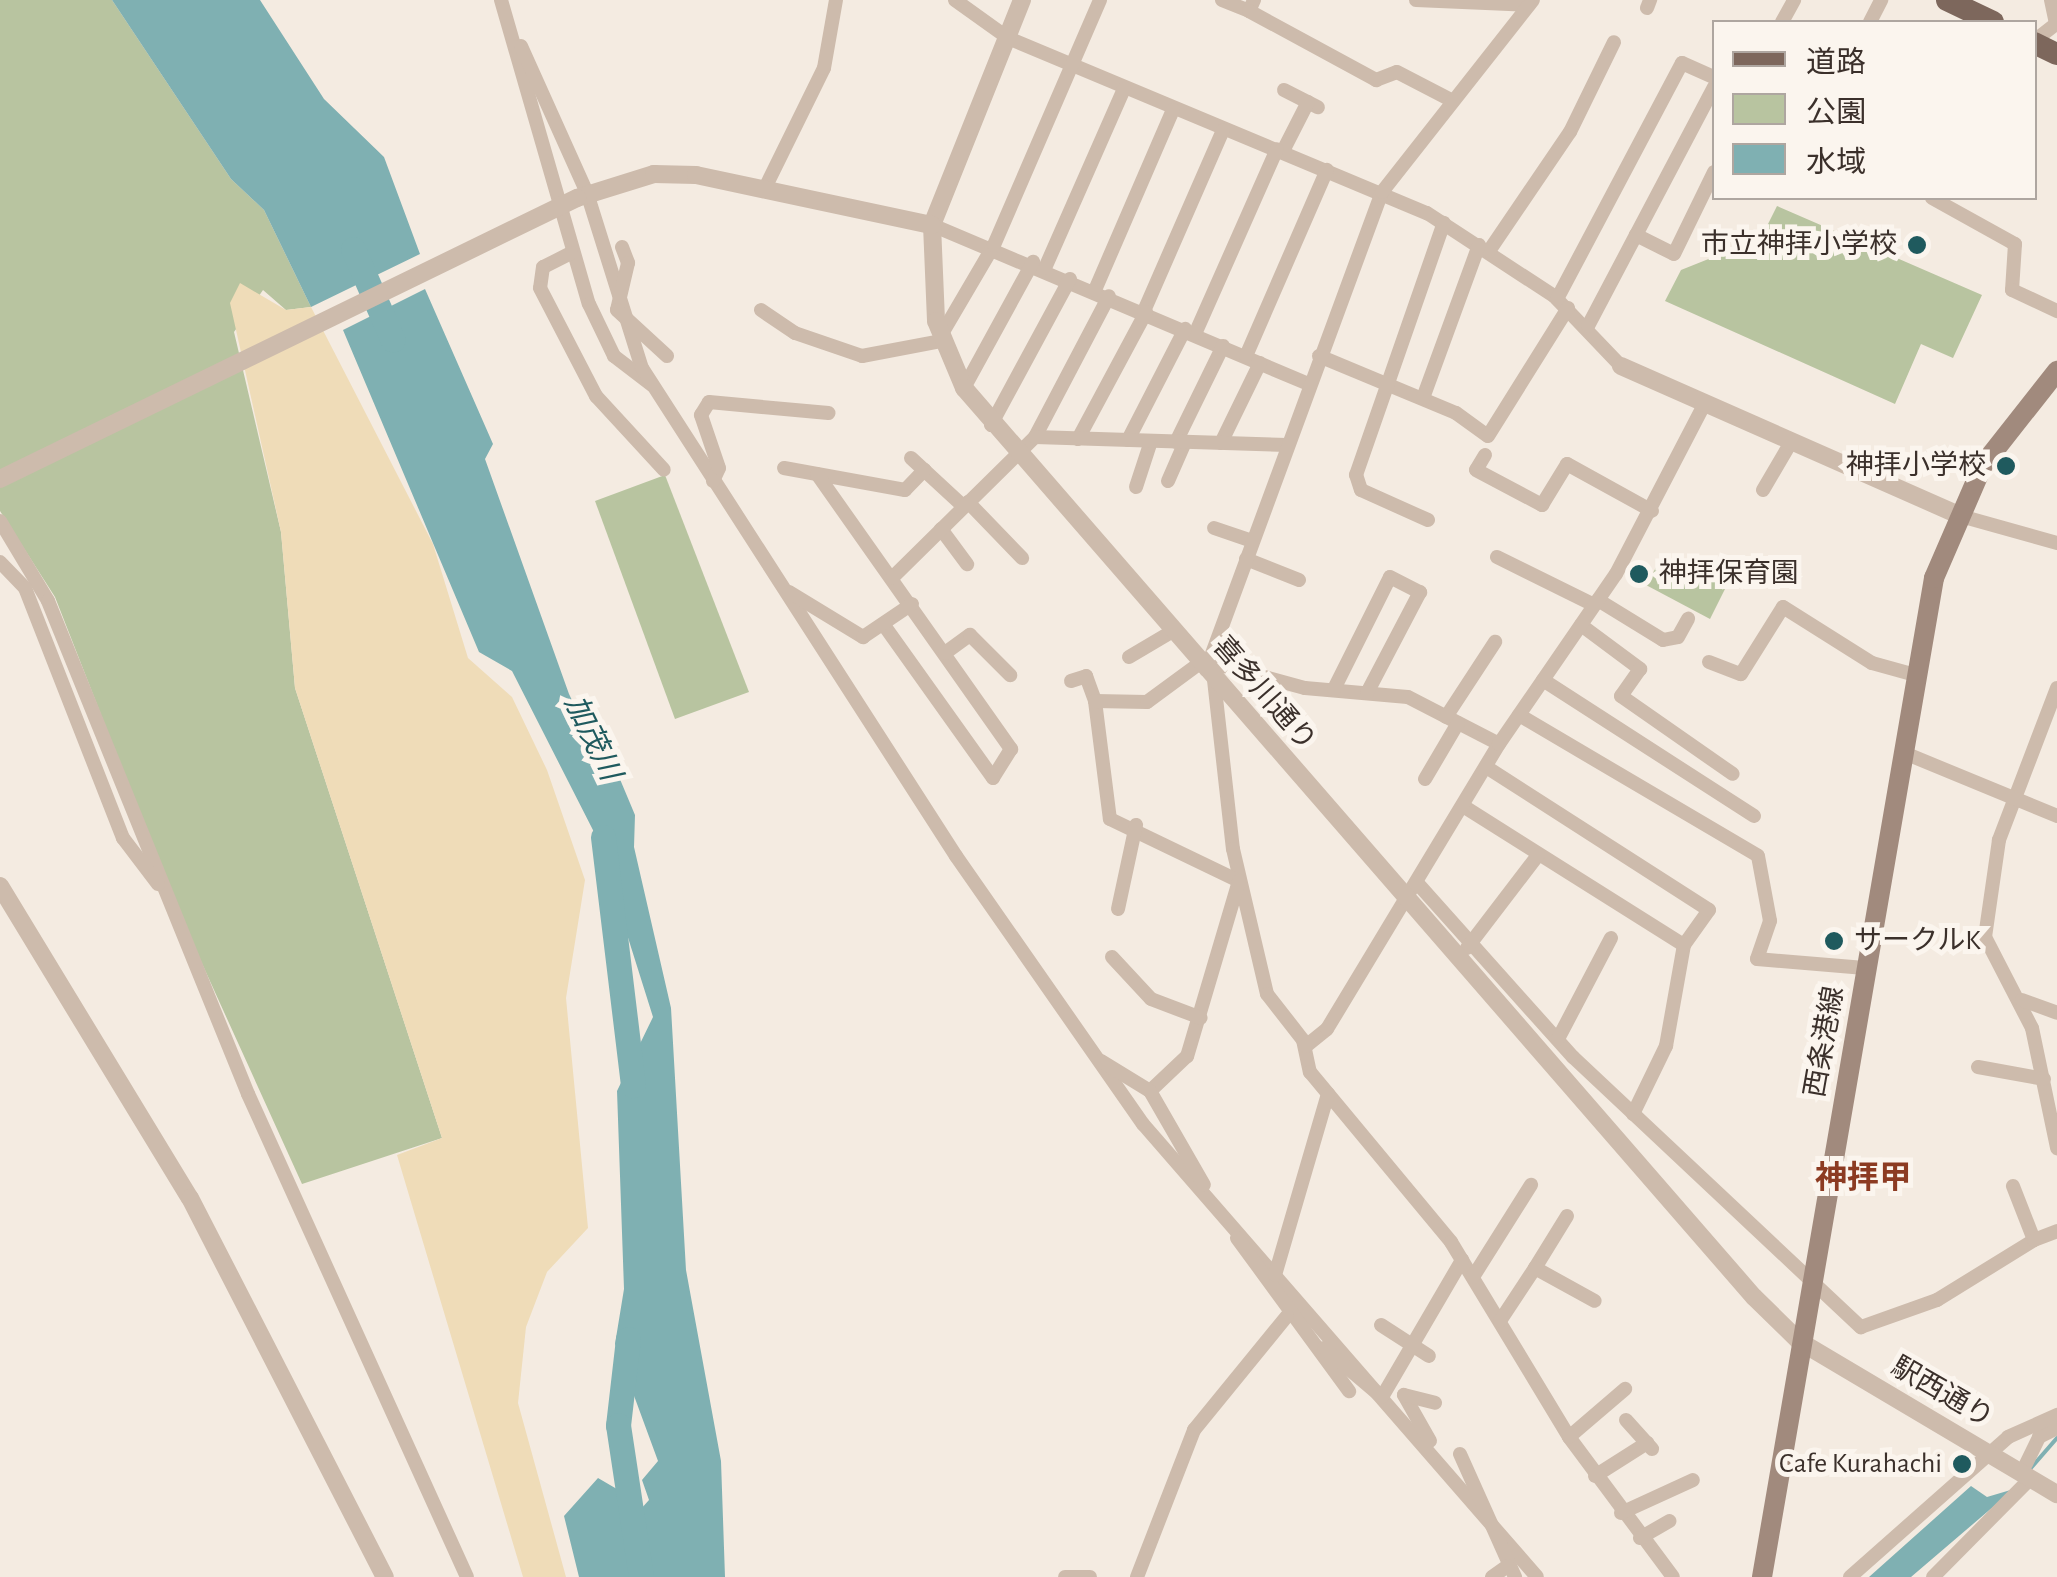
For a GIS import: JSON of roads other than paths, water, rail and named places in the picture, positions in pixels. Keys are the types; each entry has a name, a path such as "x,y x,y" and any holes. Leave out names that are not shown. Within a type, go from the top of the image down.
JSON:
{"main road":[{"path":"1947,0 1989,20"},
{"name":"西条港線","path":"1762,1577 1915,674 1956,514 2057,371"}],"street":[{"path":"500,0 582,196 617,310 652,385 1088,1053 1218,1210 1278,1271 1537,1577"},
{"path":"766,186 824,68 836,0"},
{"path":"956,0 1008,38 1173,110 1382,192 1444,223 1563,304 1588,326 1620,366 1956,514 2057,543"},
{"name":"喜多川通り","path":"1022,0 932,224 940,339 964,388 991,425 1172,631 1413,892 1457,957 1799,1341"},
{"path":"762,310 795,333 862,356 940,339 994,245 1100,0"},
{"path":"1222,0 1252,6 1376,80 1397,72 1452,101"},
{"path":"1416,0 1531,2"},
{"path":"2037,40 2057,23 2051,0"},
{"path":"1531,2 1382,192 1318,356 1209,669 1238,881 1267,994 1306,1046 1305,1065 1462,1260 1595,1476 1673,1577"},
{"path":"1423,398 1484,248 1570,132 1614,42"},
{"path":"521,46 571,253 614,356 652,385"},
{"path":"1318,356 1385,380 1488,436 1563,304 1682,62 1712,76"},
{"path":"964,388 1039,265 1124,89"},
{"path":"1128,440 1190,332 1280,150 1313,105 1284,90"},
{"path":"1588,326 1712,91"},
{"path":"892,578 1035,437 1102,293 1173,110"},
{"path":"1078,439 1145,312 1223,130"},
{"path":"1246,356 1327,170"},
{"path":"0,479 582,196 654,174 766,186 932,224 994,245 1308,384"},
{"path":"1636,235 1674,254 1712,176"},
{"path":"1936,200 2015,244 2012,290 2057,311"},
{"path":"1428,520 1356,484 1385,380 1444,223"},
{"path":"617,310 628,264 622,247"},
{"path":"571,253 543,268 540,288 596,396 664,470"},
{"path":"991,425 1070,279"},
{"path":"617,310 666,356"},
{"path":"1168,481 1224,346"},
{"path":"1222,444 1260,363"},
{"path":"713,481 719,468 701,415 709,402 828,413"},
{"path":"1306,1046 1327,1030 1499,744 1596,603 1652,510 1704,405"},
{"path":"1035,437 1287,446"},
{"path":"1136,487 1151,441"},
{"path":"1763,490 1790,444"},
{"path":"1485,456 1476,470 1547,508 1567,464 1652,510"},
{"path":"911,458 1022,558"},
{"path":"784,468 905,490 924,470"},
{"path":"817,474 1011,749 993,778 884,625"},
{"path":"0,521 48,601 160,885 466,1577"},
{"path":"1214,528 1252,541"},
{"path":"941,529 967,564"},
{"path":"1498,557 1663,640 1678,637 1688,618"},
{"path":"1246,558 1299,580"},
{"path":"0,562 25,588 122,838 160,885"},
{"path":"1334,689 1390,577 1420,592 1368,693"},
{"path":"789,592 855,635 884,625 912,604"},
{"path":"1709,662 1741,674 1783,607 1872,663 1915,674"},
{"path":"1581,624 1640,669 1621,696 1732,774"},
{"path":"1129,657 1172,631"},
{"path":"945,653 970,634 1010,675"},
{"path":"1425,779 1494,642"},
{"path":"1094,702 1147,702 1209,669 1408,698 1499,744"},
{"path":"1071,681 1086,676 1094,702 1110,819 1136,825 1238,881"},
{"path":"1543,680 1754,816"},
{"path":"2057,688 1996,854 1985,938 2022,1000 2044,1079 2057,1148"},
{"path":"1519,714 1758,856 1770,921 1757,959 1866,968"},
{"path":"1902,752 2057,816"},
{"path":"1486,767 1710,910 1684,945 1666,1046 1633,1114"},
{"path":"1463,806 1684,945"},
{"path":"1118,909 1136,825"},
{"path":"1457,957 1472,944 1538,855"},
{"path":"1150,1091 1186,1056 1201,1018 1238,881"},
{"path":"0,886 198,1213 384,1577"},
{"path":"1413,892 1472,944 1633,1114 1861,1327 1936,1300 2057,1230"},
{"path":"1558,1039 1610,938"},
{"path":"1112,957 1151,999 1201,1018"},
{"path":"2022,1000 2057,1013"},
{"path":"1088,1053 1150,1091 1218,1210 1288,1316 1349,1391"},
{"path":"1978,1067 2044,1079"},
{"path":"1328,1094 1278,1271 1288,1316 1382,1397"},
{"path":"1473,1278 1531,1185"},
{"path":"2013,1186 2034,1240"},
{"path":"1500,1321 1567,1216"},
{"path":"1382,1397 1462,1260"},
{"path":"1535,1268 1595,1301"},
{"path":"1138,1577 1194,1430 1288,1316"},
{"path":"1381,1325 1429,1356"},
{"name":"駅西通り","path":"1799,1341 1990,1453 2029,1471 2057,1494"},
{"path":"1570,1437 1625,1389"},
{"path":"1430,1452 1404,1395 1436,1404"},
{"path":"1850,1577 1990,1453 2057,1414"},
{"path":"1595,1476 1650,1447 1626,1420"},
{"path":"1933,1577 2029,1471 2039,1437 2057,1428"},
{"path":"1460,1454 1478,1503 1512,1572 1492,1577"},
{"path":"1622,1513 1694,1480"},
{"path":"1640,1538 1669,1520"},
{"path":"1065,1577 1090,1577"}],"water":[{"path":"112,0 260,0 324,99 384,157 420,254 311,307 264,210 231,179"},
{"path":"425,289 493,444 485,459 569,694 583,723 596,722 635,815 634,847 671,1008 686,1270 721,1461 725,1577 579,1577 564,1516 598,1478 622,1492 624,1507 640,1510 649,1500 642,1480 658,1461 615,1344 624,1289 617,1091 653,1017 596,836 512,671 479,652 343,330"},
{"path":"1971,1486 1987,1497 2014,1489 1911,1577 1869,1577"}],"waterway":[{"name":"加茂川","path":"353,249 393,340"},
{"path":"603,837 633,1085"},
{"name":"加茂川","path":"628,1339 618,1425 641,1577"},
{"path":"2030,1469 2057,1438"}],"place":[{"name":"市立神拝小学校","path":"1917,245"},
{"name":"神拝小学校","path":"2006,466"},
{"name":"神拝保育園","path":"1639,574"},
{"name":"サークルK","path":"1834,941"},
{"name":"Cafe Kurahachi","path":"1962,1464"}],"district":[{"name":"神拝甲","path":"1863,1178"}]}
